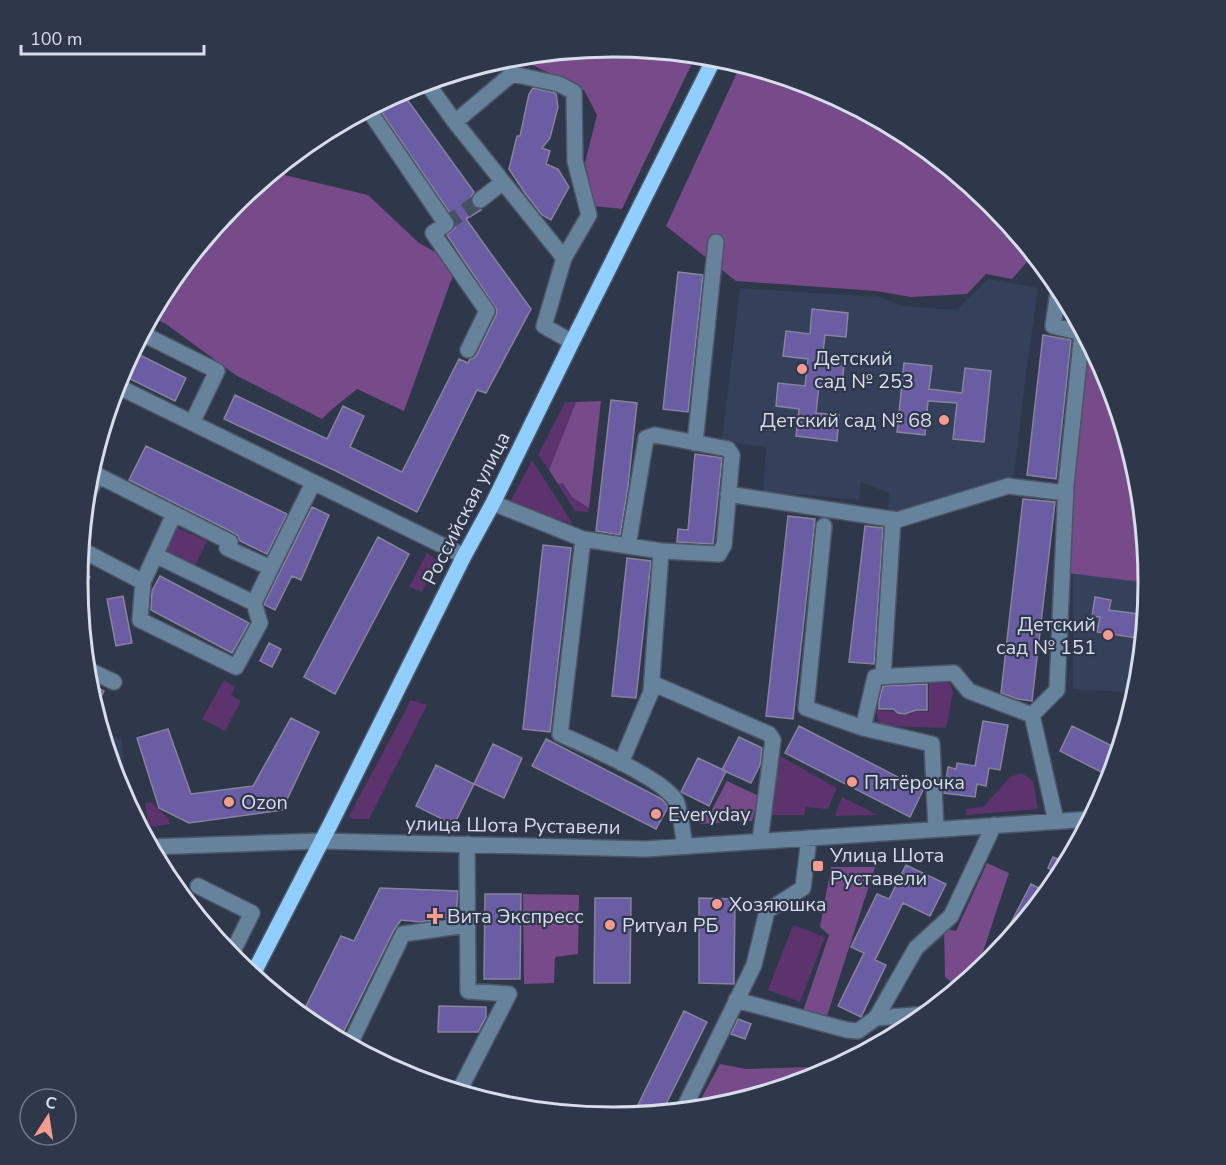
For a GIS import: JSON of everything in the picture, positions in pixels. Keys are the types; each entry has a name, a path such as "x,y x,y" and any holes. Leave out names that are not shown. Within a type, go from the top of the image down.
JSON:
{"main road":[{"name":"Российская улица","path":"256,968 493,503 710,66"}],"street":[{"path":"455,122 512,74 559,84 574,92 575,161 589,215 564,258 544,326 572,342"},
{"path":"432,90 564,258"},
{"path":"372,115 446,224 433,233 487,311 468,350"},
{"path":"480,200 503,182"},
{"path":"695,443 716,242"},
{"path":"1057,302 1053,326 1074,331"},
{"path":"149,337 217,371 192,423"},
{"path":"1032,715 1057,690 1066,493 1081,344"},
{"path":"125,390 464,556"},
{"path":"493,503 583,539 628,546 661,551 719,554 724,545 732,455 728,449 655,435 646,438 628,546"},
{"path":"99,476 230,542 228,548 271,568"},
{"path":"174,514 143,582 140,620 236,667 260,624 254,603 314,483"},
{"path":"728,494 897,520 1008,486 1066,493"},
{"path":"883,676 893,519"},
{"path":"824,526 806,708 863,728 932,744 936,829"},
{"path":"583,539 560,734 621,763 665,788 677,802 685,846"},
{"path":"621,763 651,692 661,551"},
{"path":"89,554 143,582"},
{"path":"155,555 254,603"},
{"path":"96,673 114,682"},
{"path":"863,728 875,677 883,676 954,673 969,691 1032,715"},
{"path":"652,683 769,734 773,740 760,841"},
{"path":"1032,715 1056,821"},
{"name":"улица Шота Руставели","path":"159,847 321,841 646,849 1082,820"},
{"path":"736,1000 858,1031 876,1018 916,948 951,916 994,825"},
{"path":"686,1103 754,965 767,911 803,888 809,838"},
{"path":"462,1085 509,994 468,991 467,844"},
{"path":"198,886 252,913 235,947"},
{"path":"352,1039 403,934 468,925"},
{"path":"876,1018 910,1015"}],"shaded area":[{"path":"613,57 692,63 622,209 594,206 585,163 597,115 584,90 529,64"},
{"path":"737,72 814,97 876,127 959,187 985,211 1028,261 1012,279 986,274 967,294 911,297 876,291 736,281 666,226"},
{"path":"282,175 368,195 419,243 457,264 404,411 357,389 322,419 237,376 158,320 196,263 241,211"},
{"path":"988,279 1038,288 1014,474 998,492 888,515 889,493 861,482 859,500 763,491 766,447 722,441 740,288 880,297 903,306 957,310"},
{"path":"1086,355 1111,414 1121,446 1134,514 1138,582 1059,572"},
{"path":"601,401 589,508 572,497 563,483 558,484 549,470 576,402"},
{"path":"565,402 576,402 549,470 538,455"},
{"path":"532,460 573,524 509,504"},
{"path":"563,483 572,497 589,508 588,512 575,511 558,484"},
{"path":"175,527 207,541 195,566 164,551"},
{"path":"427,553 438,561 422,592 409,587"},
{"name":"Детский сад № 151","path":"1073,554 1138,579 1138,582 1134,651 1126,692 1073,689"},
{"path":"224,680 235,687 231,695 241,701 225,731 202,719"},
{"path":"945,680 951,685 953,693 946,728 884,726 878,720 876,706 879,705 879,711 903,715 915,711 929,712 929,681"},
{"path":"411,700 427,705 369,819 352,819 349,816"},
{"path":"110,734 122,740 125,776"},
{"path":"780,756 837,788 828,809 806,807 804,815 772,815"},
{"path":"1022,773 1033,781 1038,809 966,815 966,809 983,807 1010,777"},
{"path":"727,781 759,796 752,821 700,824 703,808 711,811"},
{"path":"842,797 878,815 835,816"},
{"path":"151,802 169,819 170,824 148,827 145,803"},
{"path":"987,863 1009,873 981,958 953,983 945,977 944,928 956,931"},
{"path":"831,867 875,867 827,1016 803,1011 829,935 820,927"},
{"path":"523,894 579,895 578,954 555,957 554,983 524,984"},
{"path":"793,925 825,937 800,1002 768,990"},
{"path":"720,1064 746,1069 817,1067 749,1090 700,1101"}],"building":[{"path":"533,88 556,93 558,107 550,138 542,148 550,151 546,164 558,169 569,187 551,220 542,215 509,169 517,136 520,136 529,94"},
{"path":"407,99 474,192 471,202 476,209 481,210 466,219 531,309 486,393 477,390 417,512 224,419 235,395 327,439 343,406 364,416 350,447 402,472 459,359 468,363 474,358 496,315 497,310 447,235 455,228 454,219 381,111"},
{"path":"678,272 703,275 688,412 663,409"},
{"path":"812,309 848,313 846,337 825,335 822,361 844,364 842,388 819,385 816,413 839,415 837,441 796,436 799,409 776,406 778,383 805,386 808,359 783,356 786,331 810,334"},
{"path":"1043,335 1071,340 1056,479 1027,475"},
{"path":"140,355 186,378 175,401 129,378"},
{"path":"904,363 932,366 929,389 962,393 965,368 991,371 984,442 953,439 957,403 928,401 925,435 897,432"},
{"path":"611,400 637,403 620,535 596,531"},
{"path":"146,446 287,514 267,554 240,541 234,533 129,480"},
{"path":"695,454 722,458 713,544 677,542 678,529 688,530"},
{"path":"1023,499 1055,502 1032,701 1001,693"},
{"path":"312,507 329,515 301,580 292,576 275,610 264,604"},
{"path":"788,516 815,519 793,719 766,716"},
{"path":"865,526 883,528 874,664 849,662"},
{"path":"378,537 409,554 335,694 304,677"},
{"path":"543,545 571,548 550,732 523,729"},
{"path":"627,558 651,561 636,698 612,696"},
{"path":"160,576 249,623 232,653 151,610 152,591"},
{"path":"123,596 132,643 116,646 107,599"},
{"path":"1095,597 1111,600 1109,610 1137,614 1135,638 1097,632 1100,617 1092,616"},
{"path":"269,643 281,649 272,667 260,661"},
{"path":"927,684 927,710 916,710 905,714 893,709 879,709 883,686"},
{"path":"291,718 319,732 282,810 189,823 159,808 137,738 168,729 191,794 253,786"},
{"path":"983,721 1008,725 1000,770 989,768 986,786 977,784 975,797 944,793 948,767 956,769 957,763 975,766"},
{"path":"799,726 923,790 910,817 785,753"},
{"path":"1072,726 1112,746 1102,773 1060,751"},
{"path":"739,737 762,748 760,765 751,783 722,770"},
{"path":"546,739 662,799 668,807 656,829 532,766"},
{"path":"493,744 522,758 504,798 474,784"},
{"path":"698,758 726,771 709,806 681,792"},
{"path":"436,765 474,784 454,825 416,806"},
{"path":"1053,857 1059,859 1052,870 1048,868"},
{"path":"906,865 946,884 930,916 903,903 875,960 886,965 861,1017 838,1006 864,953 851,947 877,894 889,899"},
{"path":"1031,884 1040,889 1030,902 1007,930"},
{"path":"380,888 458,891 456,917 421,922 401,920 343,1033 305,1008 341,936 354,941"},
{"path":"485,894 521,894 520,979 484,979"},
{"path":"595,898 631,898 630,983 594,983"},
{"path":"699,898 735,899 734,984 699,983"},
{"path":"439,1006 486,1007 486,1017 478,1032 438,1032"},
{"path":"684,1011 707,1022 665,1105 637,1107"},
{"path":"738,1019 751,1024 745,1039 731,1034"}],"tunnel":[{"path":"446,224 480,200"}],"place":[{"name":"Детский сад № 253","path":"802,369"},
{"name":"Детский сад № 68","path":"944,420"},
{"name":"Детский сад № 151","path":"1108,635"},
{"name":"Пятёрочка","path":"852,782"},
{"name":"Ozon","path":"229,802"},
{"name":"Everyday","path":"656,814"},
{"name":"Улица Шота Руставели","path":"818,866"},
{"name":"Хозяюшка","path":"717,904"},
{"name":"Вита Экспресс","path":"435,916"},
{"name":"Ритуал РБ","path":"610,925"}]}
